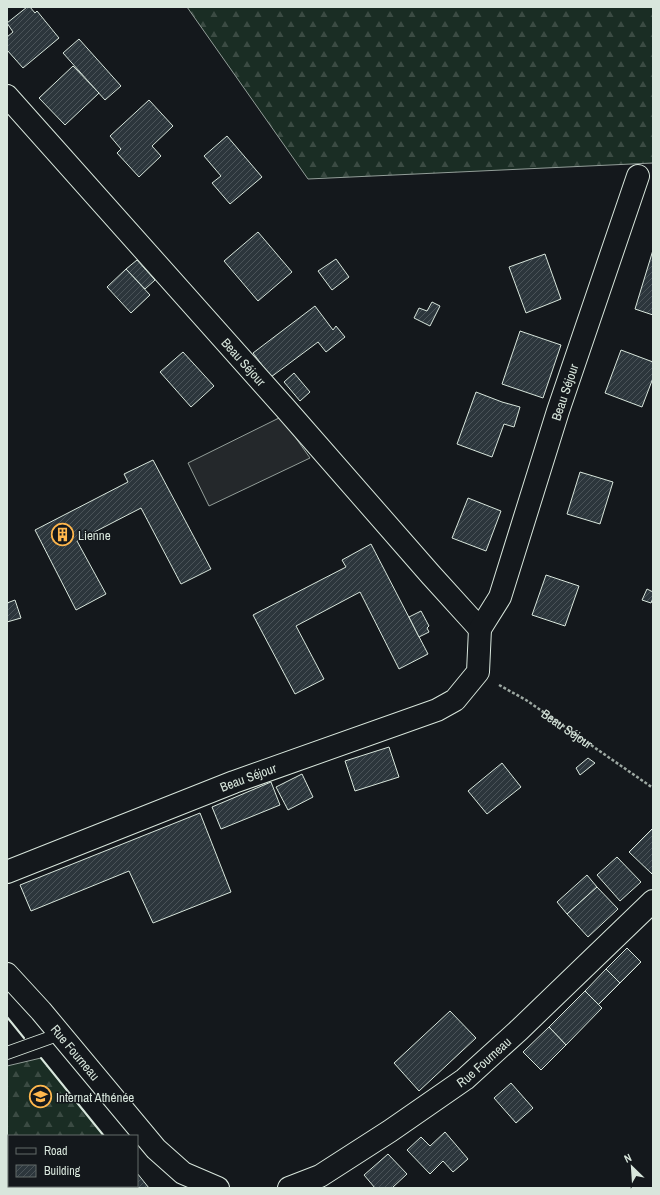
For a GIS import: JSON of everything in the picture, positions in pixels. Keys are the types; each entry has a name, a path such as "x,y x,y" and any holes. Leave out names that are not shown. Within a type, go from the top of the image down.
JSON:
{"street":[{"name":"Beau Séjour","path":"7,96 480,629"},
{"name":"Beau Séjour","path":"7,872 234,782 437,710 456,700 478,672 480,629 500,597 558,411 638,176"},
{"name":"Rue Fourneau","path":"289,1188 320,1176 390,1131 465,1078 519,1030 653,901"},
{"name":"Rue Fourneau","path":"7,974 41,1011 156,1149 184,1173 218,1188"}],"lane":[{"path":"7,1053 60,1034"}],"path":[{"name":"Beau Séjour","path":"478,672 526,700 653,788"}],"green space":[{"path":"187,7 653,7 653,163 308,179"},
{"name":"Internat Athénée","path":"41,1058 103,1135 8,1135 8,1187 62,1187 61,1188 7,1188 7,1066"}],"shaded area":[{"path":"281,417 310,458 209,506 188,463"}],"building":[{"path":"27,7 30,7 35,13 37,11 59,38 23,68 7,50 7,37 13,32 7,23"},
{"path":"79,39 121,86 105,100 63,53"},
{"path":"73,66 99,93 65,125 39,98"},
{"path":"149,100 173,126 152,146 161,156 139,177 117,153 121,149 110,136"},
{"path":"227,136 262,177 230,204 212,183 221,176 204,156"},
{"path":"258,232 292,272 258,301 224,261"},
{"path":"653,250 653,315 635,309"},
{"path":"545,254 561,299 526,313 509,267"},
{"path":"336,259 349,277 332,290 318,271"},
{"path":"137,260 155,280 145,289 126,269"},
{"path":"126,269 150,295 131,313 107,287"},
{"path":"432,302 440,306 430,326 414,318 419,308 427,311"},
{"path":"315,306 333,330 336,326 345,337 326,352 318,342 271,377 253,353"},
{"path":"520,331 561,345 543,398 502,384"},
{"path":"621,350 653,362 653,378 642,407 605,393"},
{"path":"183,352 214,386 191,407 160,372"},
{"path":"294,373 310,392 300,401 284,382"},
{"path":"476,392 520,407 514,427 504,424 492,457 457,444"},
{"name":"Lienne","path":"153,460 211,569 181,584 141,508 77,541 106,594 76,610 35,530 128,482 124,474"},
{"path":"580,472 613,482 600,524 567,514"},
{"path":"468,498 501,511 486,551 452,538"},
{"path":"371,544 428,654 399,669 360,592 296,626 324,679 295,694 253,615 346,567 342,560"},
{"path":"546,575 579,586 565,626 532,615"},
{"path":"647,589 653,592 651,603 642,600"},
{"path":"15,600 21,618 7,622 7,603"},
{"path":"421,611 429,626 427,628 429,632 419,637 409,617"},
{"path":"389,747 399,777 355,791 345,761"},
{"path":"588,758 595,763 580,775 576,768"},
{"path":"502,763 521,787 487,814 468,791"},
{"path":"302,774 313,797 288,810 276,787"},
{"path":"271,782 280,805 221,829 212,807"},
{"path":"200,813 231,892 153,923 129,871 31,911 20,885"},
{"path":"653,828 653,873 652,874 629,852"},
{"path":"617,857 641,882 620,901 597,875"},
{"path":"587,875 597,887 567,914 557,902"},
{"path":"597,887 618,909 588,937 567,914"},
{"path":"627,948 641,962 620,983 606,969"},
{"path":"606,969 620,983 598,1005 585,991"},
{"path":"585,991 602,1008 566,1045 549,1027"},
{"path":"450,1011 476,1038 419,1091 394,1063"},
{"path":"549,1027 566,1045 541,1070 523,1052"},
{"path":"511,1083 533,1108 516,1123 494,1098"},
{"path":"445,1132 468,1159 453,1172 443,1161 430,1174 407,1150 421,1137 430,1146"},
{"path":"388,1154 407,1174 392,1188 375,1188 364,1175"},
{"path":"138,1174 149,1188 90,1188 138,1187"}],"wall":[{"path":"7,1017 24,1038"},
{"path":"41,1058 103,1135"}],"place":[{"name":"Lienne","path":"63,535"},
{"name":"Internat Athénée","path":"40,1097"}]}
